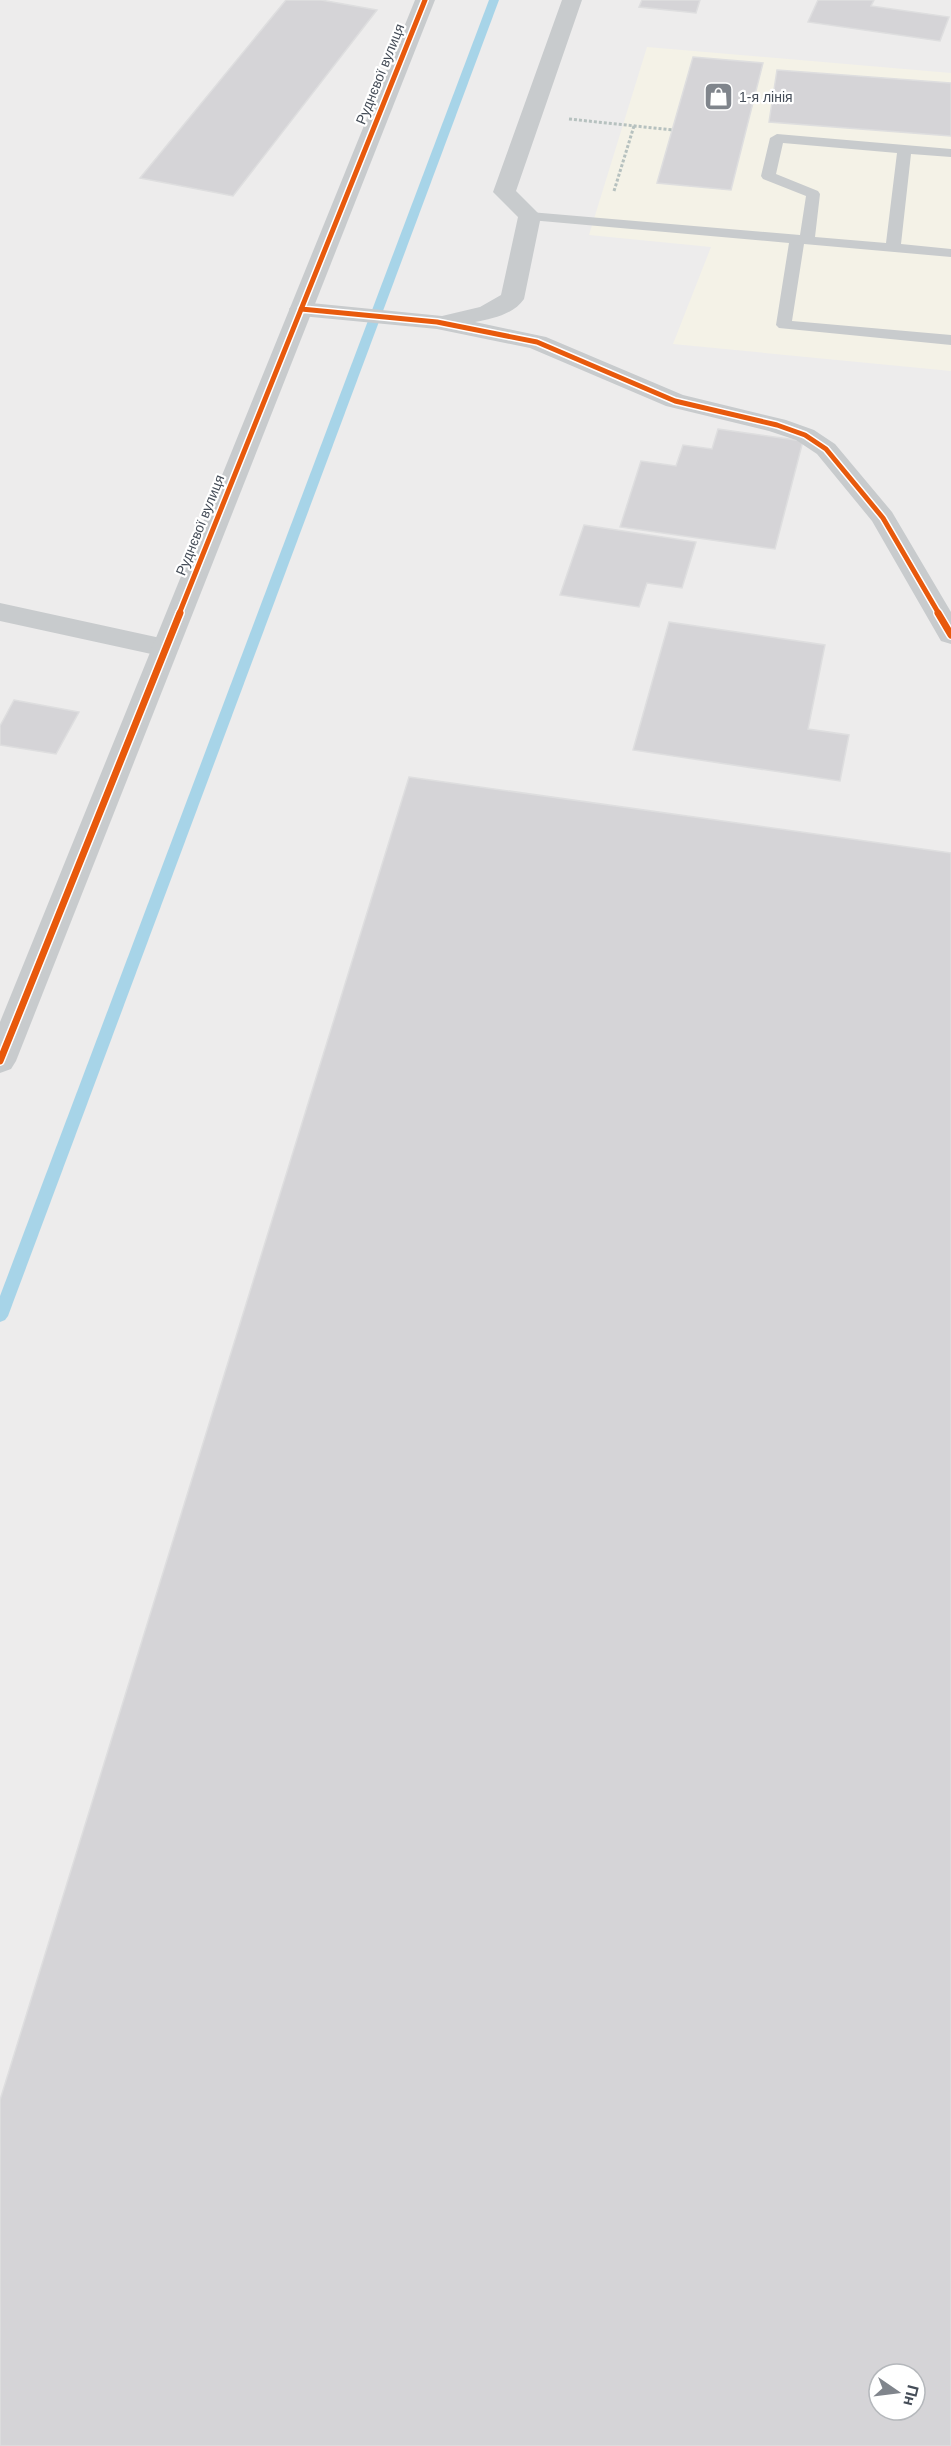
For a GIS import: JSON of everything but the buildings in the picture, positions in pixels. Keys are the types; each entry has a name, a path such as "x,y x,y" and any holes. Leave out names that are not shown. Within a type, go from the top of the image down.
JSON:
{"street":[{"name":"Руднєвої вулиця","path":"0,1061 425,0"},
{"path":"437,322 487,313 512,299 530,216 504,192 572,0"},
{"path":"301,309 437,322 537,342 675,401 777,425 805,435 826,449 883,518 951,635"},
{"path":"0,612 165,648"}],"lane":[{"path":"951,153 777,138 768,176 813,194 784,325 951,340"},
{"path":"893,248 904,149"},
{"path":"530,216 951,253"}],"path":[{"path":"532,115 673,130"},
{"path":"605,222 634,126"}],"shaded area":[{"path":"647,47 951,73 951,371 673,344 711,247 589,235"}],"waterway":[{"path":"0,1316 494,0"}],"cycle path":[{"path":"0,1061 425,0"},
{"path":"301,309 437,322 537,342 675,401 777,425 805,435 826,449 883,518 951,635"}],"place":[{"name":"1-я лінія","path":"718,97"}]}
